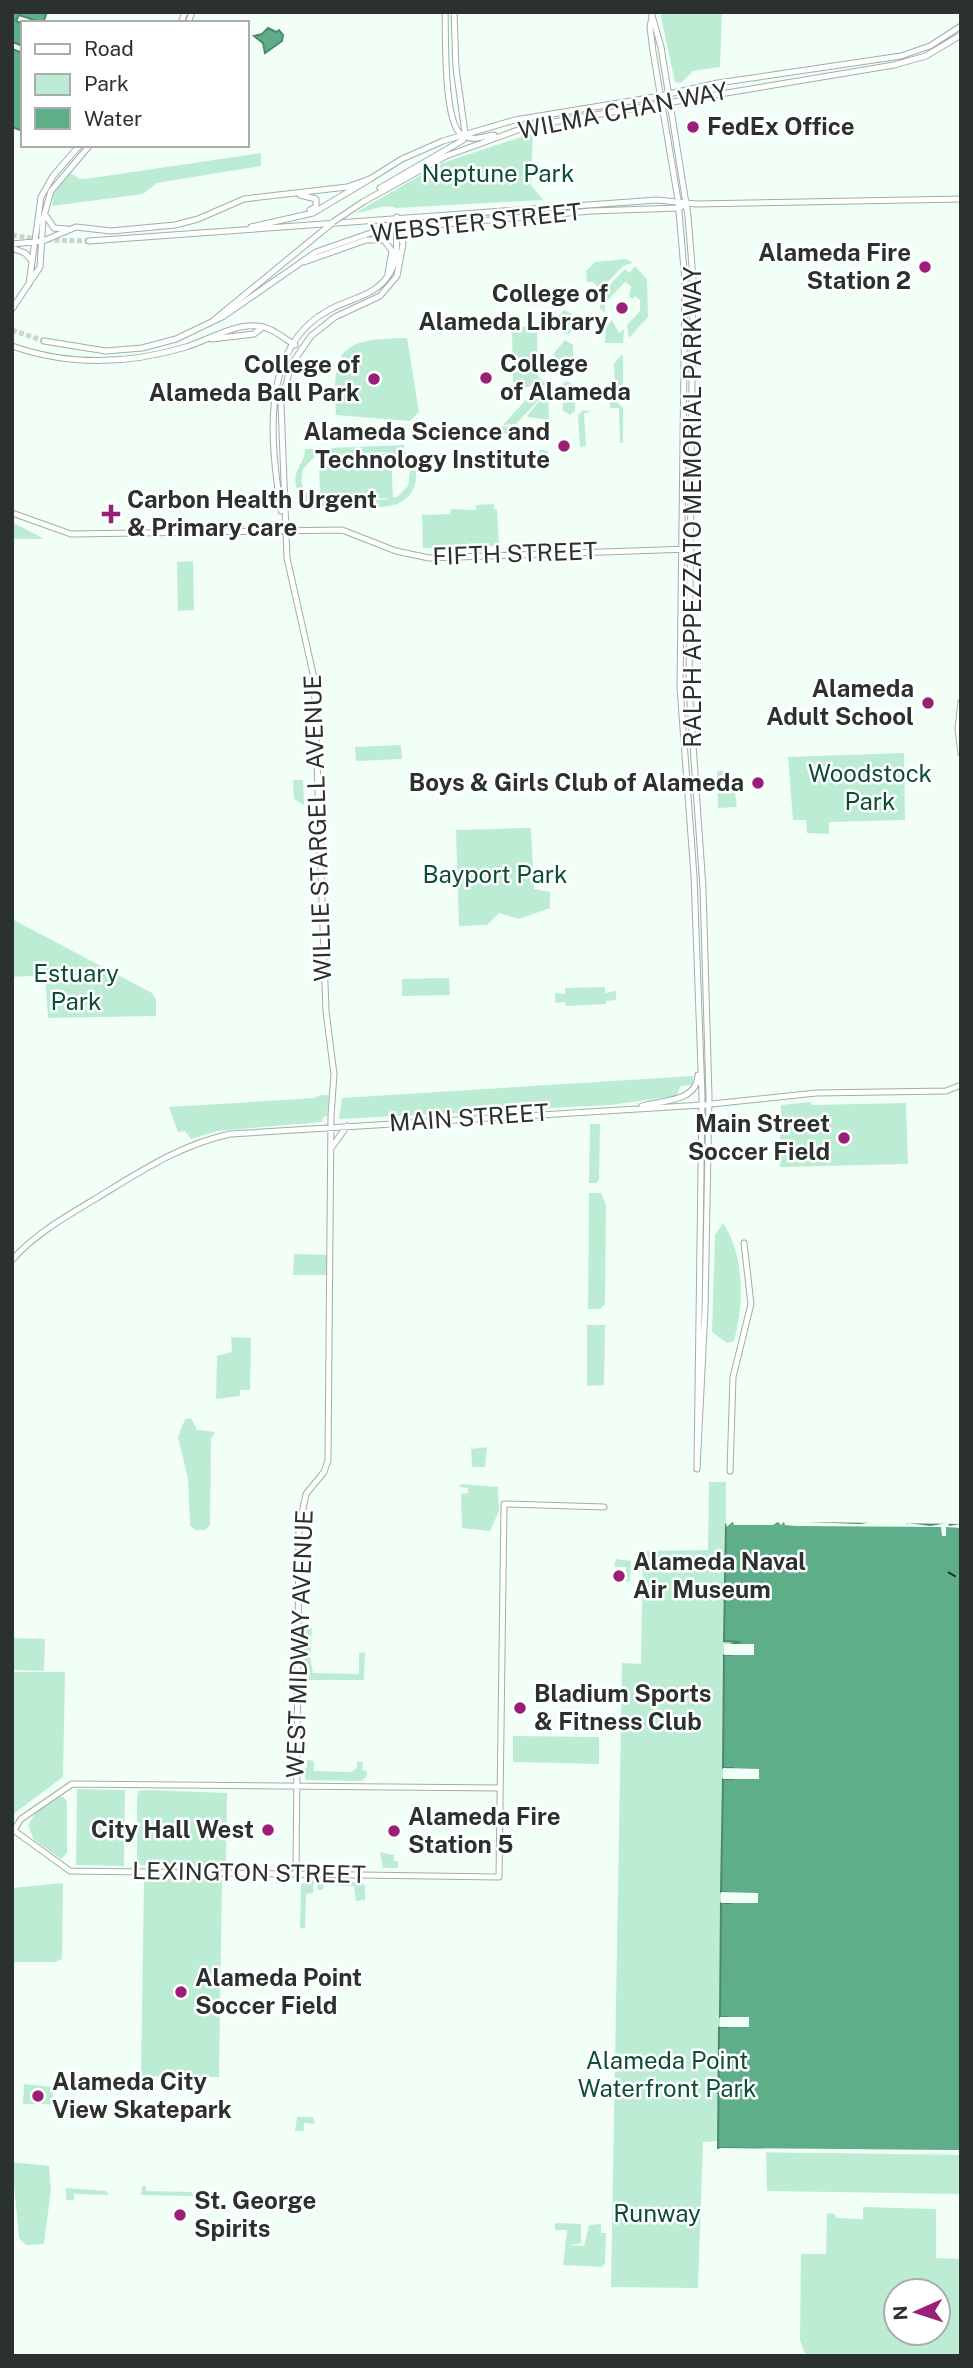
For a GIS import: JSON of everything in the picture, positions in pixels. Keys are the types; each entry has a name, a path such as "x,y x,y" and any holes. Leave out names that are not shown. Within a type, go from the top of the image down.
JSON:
{"street":[{"path":"445,12 454,126 474,139 504,134"},
{"path":"365,201 388,181 459,145 464,135 456,68 454,12"},
{"path":"652,15 657,27 668,94 666,105"},
{"path":"652,15 650,27 661,96 666,105"},
{"name":"WILMA CHAN WAY","path":"370,179 411,155 464,135 526,118 661,96 718,83 901,56 930,46 961,26"},
{"name":"WILMA CHAN WAY","path":"209,325 281,262 365,201 446,156 504,134 550,121 666,105 723,92 894,65 926,56 961,35"},
{"name":"RALPH APPEZZATO MEMORIAL PARKWAY","path":"666,105 685,281 680,688 694,876 705,1104"},
{"name":"RALPH APPEZZATO MEMORIAL PARKWAY","path":"666,105 686,204 693,279 689,688 703,888 705,1104"},
{"path":"29,284 38,209 45,189 78,147"},
{"path":"12,309 40,267 44,213 57,180 88,147"},
{"path":"44,213 51,227 81,226 111,231 175,225 198,219 244,199 347,187 370,179"},
{"path":"234,231 297,217 325,207 370,179"},
{"path":"297,217 317,204 314,198 300,194"},
{"name":"WEBSTER STREET","path":"89,241 397,216 678,200 686,204 961,199"},
{"name":"WEBSTER STREET","path":"44,341 85,349 128,349 168,342 209,325 295,265 342,241 399,227 606,210 679,208 686,204"},
{"name":"WILLIE STARGELL AVENUE","path":"284,531 281,404 285,383 301,349 323,326 375,299 393,282 401,263 397,216"},
{"name":"WILLIE STARGELL AVENUE","path":"331,1127 334,1074 326,1011 314,678 290,578 278,488 275,394 279,371 293,344 320,315 366,296 384,282 395,262 399,227"},
{"path":"12,246 43,241 70,228"},
{"path":"295,265 366,240 384,240 392,255 384,282"},
{"path":"12,246 29,255 32,268"},
{"path":"12,345 52,357 101,361 149,356 245,327 263,327 301,349"},
{"name":"FIFTH STREET","path":"12,513 71,534 342,530 396,551 429,558 690,549"},
{"path":"961,702 958,729 961,753"},
{"path":"633,1108 683,1097 696,1086 696,1017 699,1013"},
{"name":"MAIN STREET","path":"12,1260 56,1223 180,1149 241,1132 705,1104 816,1093 942,1092 961,1085"},
{"path":"705,1104 705,1310 697,1469 695,1400 705,1104"},
{"path":"332,1147 346,1126"},
{"name":"WEST MIDWAY AVENUE","path":"296,1874 300,1517 306,1494 324,1472 328,1460 331,1127"},
{"path":"730,1471 733,1377 751,1304 744,1243"},
{"path":"13,1829 21,1819 72,1784 500,1788 504,1504 604,1507"},
{"name":"LEXINGTON STREET","path":"13,1829 70,1871 499,1877 500,1788"}],"green space":[{"path":"660,12 722,12 720,67 693,71 681,83 675,82"},
{"name":"Neptune Park","path":"533,133 531,185 543,200 386,207 355,213 442,163"},
{"path":"261,153 261,166 157,183 143,194 52,206 54,193 70,173 80,179 92,178"},
{"path":"626,259 633,263 623,266 601,289 593,282 587,282 586,271 595,262"},
{"path":"635,266 647,279 648,317 629,338 627,325 640,311 640,300 629,296 631,286 625,282 605,303 605,313 600,308 599,296 625,269 629,273"},
{"path":"564,310 572,314 572,330 568,335 555,325 555,320"},
{"path":"612,320 619,333 624,329 623,343 605,343 606,327"},
{"path":"542,326 537,334 538,376 548,386 520,387 513,381 512,327"},
{"name":"College of Alameda Ball Park","path":"407,338 419,412 410,421 336,415 336,375 339,361 345,352 354,345 367,341"},
{"path":"565,340 573,345 573,370 569,375 554,364 554,353"},
{"path":"621,355 623,397 615,388 614,364"},
{"path":"566,381 574,385 575,411 570,415 563,411 562,385"},
{"path":"548,391 549,420 528,417 527,416"},
{"path":"533,392 546,392 516,424 503,425"},
{"path":"609,395 623,408 623,443 620,443 619,408 610,408"},
{"path":"583,410 591,412 584,413 586,446 580,447 578,415"},
{"path":"520,426 520,440 519,433 491,434 488,437 487,427"},
{"path":"404,445 416,472 414,487 406,498 390,506 344,508 313,505 302,497 295,483 305,449","holes":["385,452 401,457 410,470 408,486 397,497 338,501 318,499 304,490 303,469 315,456"]},
{"path":"539,450 548,451 548,467 525,470 545,467 524,467 524,460 539,459"},
{"path":"391,453 393,498 320,500 319,456"},
{"path":"520,460 521,467 489,466 492,461"},
{"path":"494,504 494,509 497,509 499,546 423,548 422,515 450,514 451,509 476,510 476,505"},
{"path":"12,522 44,539 12,539"},
{"path":"193,561 194,610 178,611 177,562"},
{"path":"401,745 402,759 356,761 355,747"},
{"name":"Woodstock Park","path":"904,753 905,820 829,822 829,834 807,833 806,820 793,820 788,757"},
{"path":"717,771 723,771 724,779 733,779 737,807 718,808"},
{"path":"293,780 303,780 304,805 294,799"},
{"name":"Bayport Park","path":"531,828 534,889 550,892 550,908 519,919 499,913 487,925 459,926 456,830"},
{"name":"Estuary Park","path":"12,919 152,993 156,1000 156,1016 48,1018 45,975 12,977"},
{"path":"449,978 450,995 402,996 402,979"},
{"path":"605,987 605,993 616,991 616,1000 606,1001 606,1004 566,1006 565,1002 555,1003 555,993 565,994 565,988"},
{"path":"693,1076 693,1085 681,1086 676,1096 610,1105 339,1119 342,1098"},
{"path":"329,1095 327,1116 323,1117 322,1122 217,1131 191,1139 185,1131 178,1132 169,1107 315,1098"},
{"name":"Main Street Soccer Field","path":"811,1102 812,1105 906,1103 908,1164 780,1167 781,1105"},
{"path":"590,1124 600,1124 599,1180 596,1183 589,1183"},
{"path":"589,1193 601,1193 606,1205 605,1304 600,1309 588,1309"},
{"path":"723,1223 739,1265 741,1296 734,1341 727,1343 712,1332 715,1235"},
{"path":"294,1254 331,1255 330,1275 293,1275"},
{"path":"587,1325 605,1325 604,1385 587,1386"},
{"path":"231,1337 251,1338 250,1390 240,1390 240,1396 216,1399 217,1356 232,1352"},
{"path":"191,1418 197,1430 215,1432 211,1439 210,1525 205,1530 196,1530 190,1526 188,1479 178,1437 185,1419"},
{"path":"471,1446 473,1449 487,1447 485,1467 472,1467"},
{"name":"Alameda Point Waterfront Park","path":"709,1482 726,1482 726,1527 743,1644 724,1644 724,1654 744,1655 728,1705 723,1769 732,1892 721,1893 720,1981 728,2017 720,2017 719,2092 724,2097 718,2148 718,2141 703,2142 698,2288 611,2287 622,1663 641,1664 643,1551 708,1550"},
{"path":"462,1484 498,1487 499,1511 490,1531 462,1528 461,1494 468,1493 468,1488 458,1487"},
{"path":"616,1559 631,1561 630,1581 626,1582 626,1567 614,1567"},
{"path":"304,1627 312,1628 310,1657 313,1673 359,1674 359,1653 365,1652 364,1680 303,1680"},
{"path":"12,1638 45,1639 44,1671 12,1670"},
{"path":"12,1672 65,1672 63,1777 12,1815"},
{"path":"513,1736 599,1737 599,1764 513,1762"},
{"path":"307,1760 314,1761 314,1771 351,1772 357,1768 357,1762 363,1762 362,1770 367,1771 367,1776 362,1781 306,1780 302,1769 307,1768"},
{"path":"77,1789 125,1790 124,1866 76,1865"},
{"path":"138,1791 227,1793 226,1867 137,1865"},
{"path":"58,1796 64,1797 67,1802 67,1853 61,1859 34,1840 28,1826 35,1813"},
{"path":"380,1852 394,1855 398,1868 383,1868"},
{"name":"Alameda Point Soccer Field","path":"144,1878 222,1880 219,2077 141,2076"},
{"path":"314,1880 313,1893 306,1894 305,1928 300,1928 301,1884"},
{"path":"317,1882 362,1882 365,1886 365,1900 356,1901 354,1886 324,1885 323,1890 318,1890"},
{"path":"63,1883 62,1959 55,1962 12,1962 12,1888"},
{"name":"Alameda City View Skatepark","path":"24,2084 53,2087 53,2104 23,2104"},
{"path":"297,2117 313,2117 315,2124 304,2123 304,2131 295,2131"},
{"path":"766,2152 961,2155 961,2194 767,2191"},
{"path":"12,2162 49,2166 51,2189 44,2244 26,2245 19,2238"},
{"path":"142,2186 146,2186 146,2191 191,2192 194,2196 141,2195"},
{"path":"66,2188 106,2191 109,2195 74,2194 74,2200 66,2200"},
{"path":"863,2207 936,2209 936,2258 961,2259 961,2356 806,2356 800,2340 801,2254 826,2254 827,2213 835,2214 836,2218 863,2219"},
{"path":"555,2223 581,2224 581,2243 569,2245 584,2246 589,2225 601,2224 601,2233 606,2233 605,2264 601,2267 563,2265 567,2230 555,2230"}],"water":[{"path":"12,12 47,12 44,21 19,15 16,21 21,23 21,45 12,42"},
{"path":"268,28 276,32 279,30 283,35 282,41 265,53 263,43 254,36 262,34"},
{"path":"12,49 21,52 21,130 12,127"},
{"path":"733,1522 961,1525 961,2153 718,2148 719,2027 728,2027 728,2017 720,2017 721,1903 731,1903 731,1893 721,1892 723,1779 733,1779 733,1768 723,1768 724,1655 732,1655 732,1644 740,1642 724,1641 726,1525"}],"pier":[{"path":"728,1519 860,1524 881,1521 930,1526 948,1523 949,1526 960,1524 961,1528 946,1527 946,1536 942,1536 941,1527 796,1526 785,1525 784,1522 781,1525 778,1522 773,1525 734,1525 733,1522 726,1527"},
{"path":"729,1644 754,1644 754,1655 724,1655 724,1651 729,1651"},
{"path":"723,1768 759,1769 759,1779 723,1779 723,1775 730,1775 730,1772 723,1772"},
{"path":"721,1892 758,1893 758,1903 721,1903 721,1900 728,1900 728,1896 721,1896"},
{"path":"720,2017 749,2017 749,2027 719,2027 724,2020 720,2020"},
{"path":"718,2148 961,2150 961,2154 729,2152"}],"ferry route":[{"path":"948,1572 961,1580"}],"tunnel":[{"path":"12,235 37,239"},
{"path":"47,240 89,241"},
{"path":"12,330 44,341"}],"place":[{"name":"FedEx Office","path":"693,127"},
{"name":"Alameda Fire Station 2","path":"925,267"},
{"name":"College of Alameda Library","path":"622,308"},
{"name":"College of Alameda","path":"486,378"},
{"name":"College of Alameda Ball Park","path":"374,379"},
{"name":"Alameda Science and Technology Institute","path":"564,446"},
{"name":"Carbon Health Urgent & Primary care","path":"111,514"},
{"name":"Alameda Adult School","path":"928,703"},
{"name":"Boys & Girls Club of Alameda","path":"758,783"},
{"name":"Main Street Soccer Field","path":"844,1138"},
{"name":"Alameda Naval Air Museum","path":"619,1576"},
{"name":"Bladium Sports & Fitness Club","path":"520,1708"},
{"name":"City Hall West","path":"268,1830"},
{"name":"Alameda Fire Station 5","path":"394,1831"},
{"name":"Alameda Point Soccer Field","path":"181,1992"},
{"name":"Alameda City View Skatepark","path":"38,2096"},
{"name":"St. George Spirits","path":"180,2215"}],"park label":[{"name":"Runway","path":"657,2214"}]}
